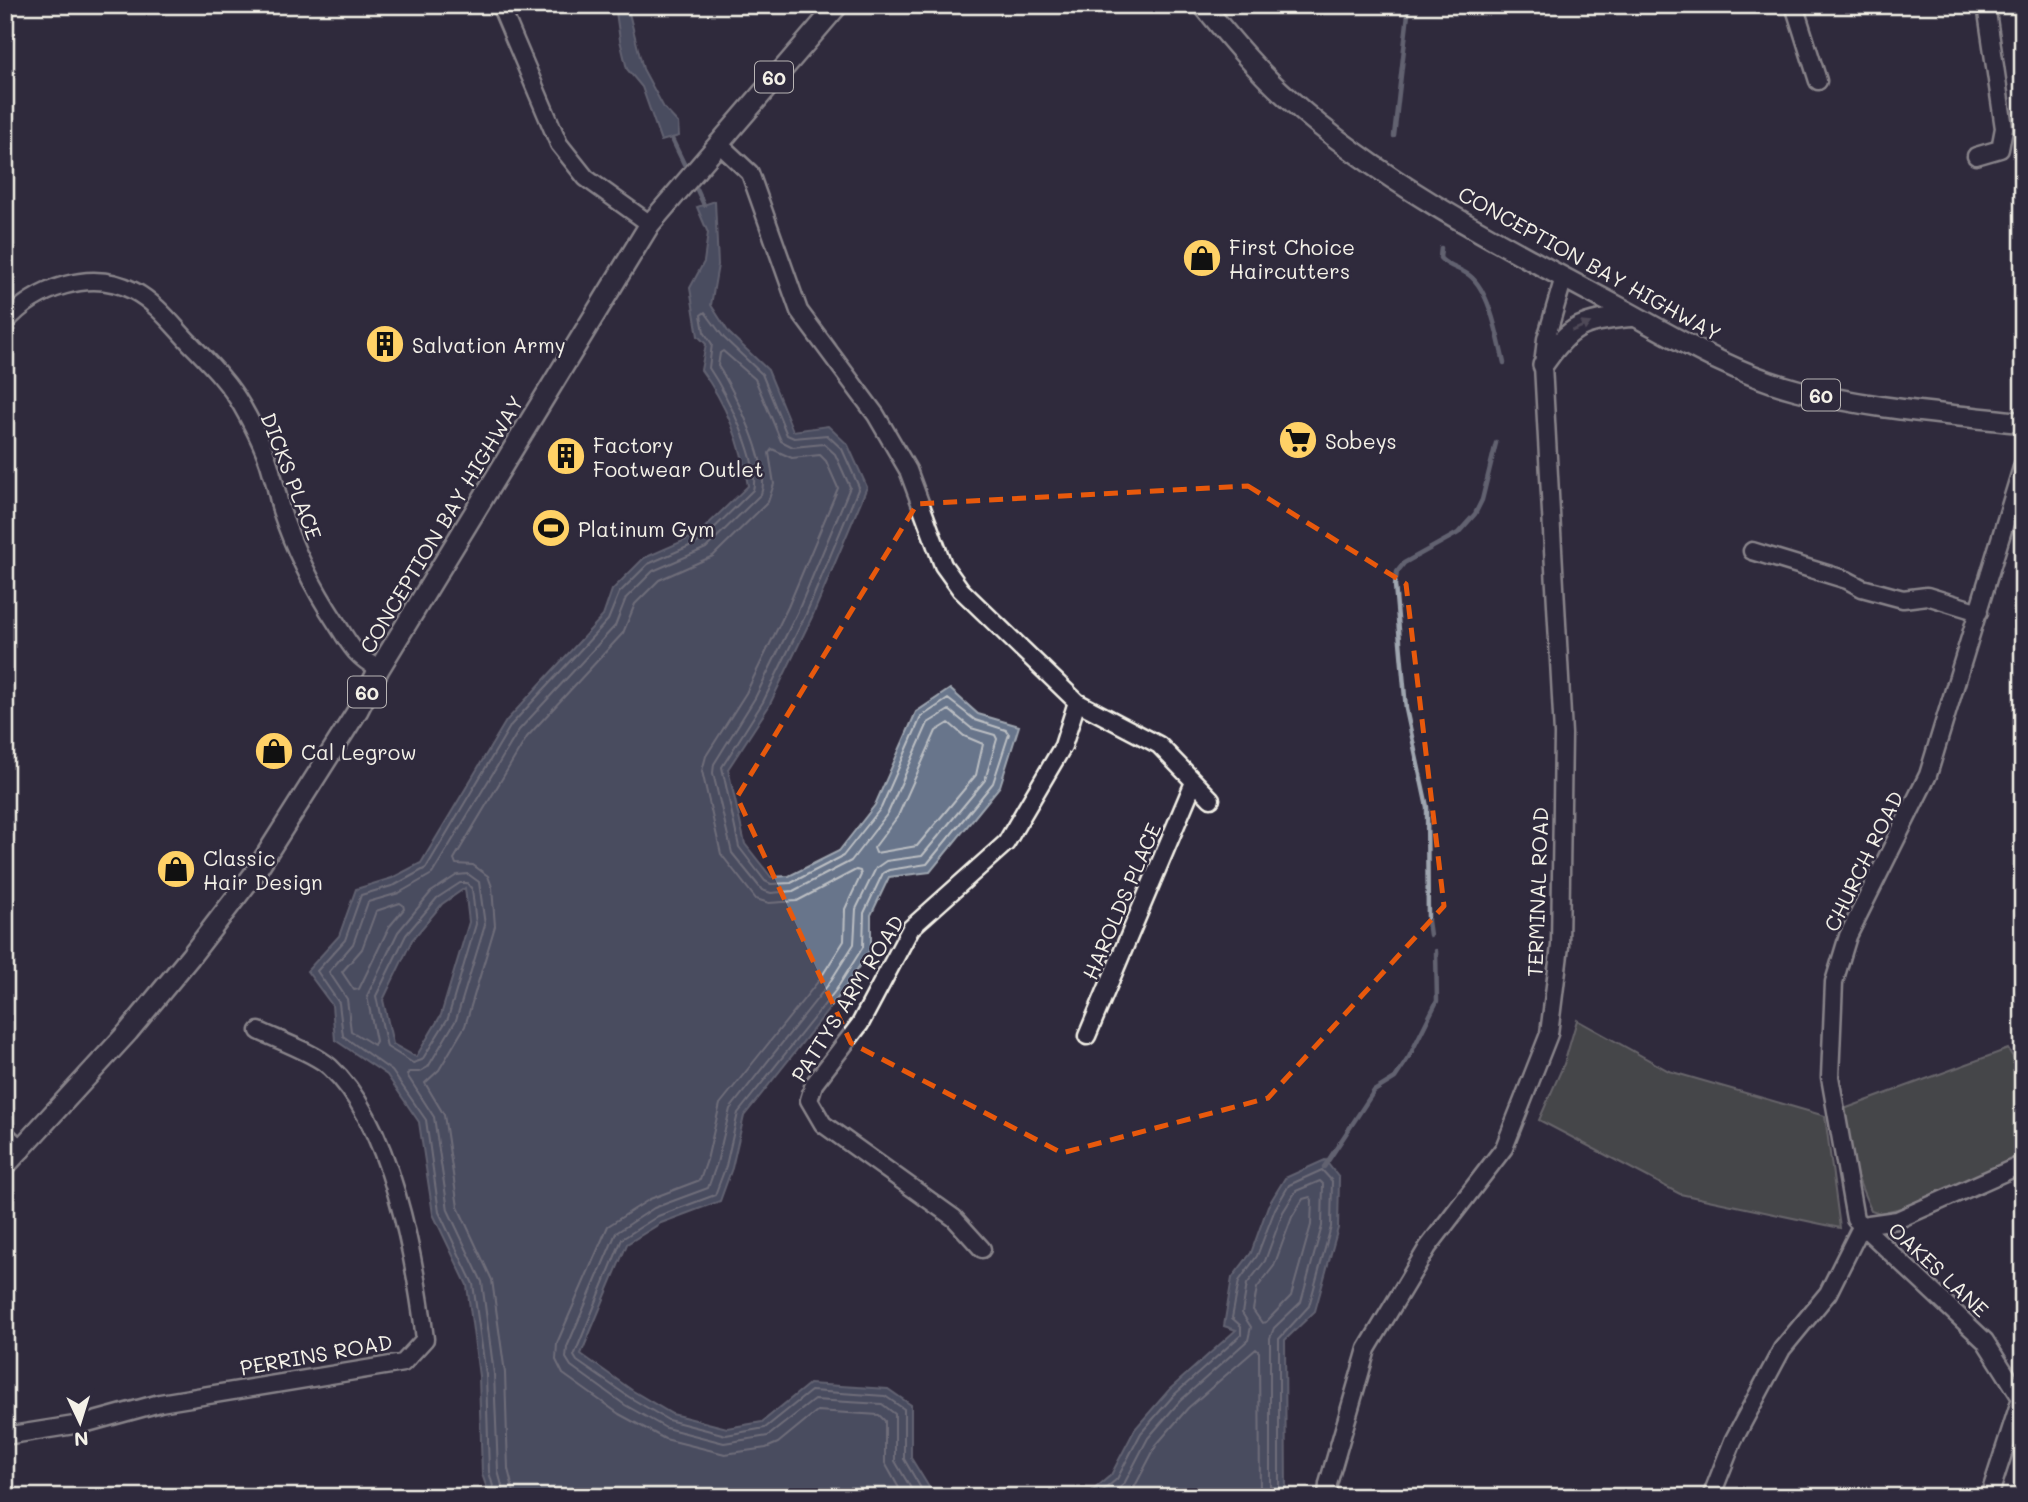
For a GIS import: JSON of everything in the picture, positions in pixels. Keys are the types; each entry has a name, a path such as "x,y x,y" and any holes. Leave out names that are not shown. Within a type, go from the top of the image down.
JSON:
{"main road":[{"name":"CONCEPTION BAY HIGHWAY","path":"5,1166 128,1032 191,957 254,874 358,710 379,669 650,224 838,5"},
{"name":"CONCEPTION BAY HIGHWAY","path":"1203,5 1266,77 1325,129 1399,182 1564,277 1723,363 1797,390 1897,408 2023,423"},
{"path":"1543,365 1556,346 1574,328 1598,320 1635,316"}],"street":[{"path":"500,5 559,144 586,178 650,224"},
{"path":"1794,5 1818,80"},
{"path":"1976,156 2000,149 2004,128 1986,5"},
{"path":"715,146 750,173 799,311 876,415 908,470 943,565 961,590 1077,702 1159,746 1211,799"},
{"name":"TERMINAL ROAD","path":"1327,1497 1328,1484 1367,1349 1428,1247 1504,1148 1549,1034 1560,946 1563,734 1543,365 1546,339 1564,277"},
{"name":"DICKS PLACE","path":"5,323 37,296 77,283 97,280 116,284 133,290 148,300 220,374 242,405 261,444 272,472 282,511 315,590 362,660 379,669"},
{"name":"CHURCH ROAD","path":"1862,1225 1855,1219 1830,1077 1834,982 1848,936 1928,775 2023,464"},
{"path":"1752,551 1888,595 1903,599 1927,596 1979,612"},
{"name":"PATTYS ARM ROAD","path":"982,1249 954,1218 822,1124 809,1100 814,1084 860,1024 911,928 1006,843 1063,746 1077,702"},
{"name":"HAROLDS PLACE","path":"1087,1036 1194,782"},
{"name":"PERRINS ROAD","path":"5,1436 87,1423 160,1403 403,1363 425,1339 417,1272 383,1149 358,1099 328,1066 259,1031"},
{"path":"5,1134 22,1150"},
{"path":"1711,1497 1733,1441 1782,1349 1828,1293 1862,1225 1897,1220 2023,1164"},
{"name":"OAKES LANE","path":"1862,1225 1985,1341 2021,1398 1989,1497"}],"highlighted area":[{"path":"1248,486 1406,584 1444,906 1268,1098 1062,1153 851,1043 737,797 917,504"}],"green space":[{"path":"1577,1020 1669,1071 1825,1116 1840,1228 1680,1194 1539,1120 1564,1064"},
{"path":"2008,1049 2023,1073 2023,1155 1901,1208 1880,1213 1871,1210 1853,1161 1844,1109"}],"water":[{"path":"615,5 627,5 643,69 664,108 678,123 679,136 661,141 642,87 627,69"},
{"path":"715,201 718,265 711,305 729,333 768,370 793,431 828,426 848,445 867,487 812,617 769,706 728,769 745,844 771,877 789,876 839,851 875,805 916,712 950,689 978,714 1019,726 1000,786 930,872 889,877 871,915 871,948 841,994 744,1116 732,1168 720,1201 661,1223 627,1244 581,1354 633,1391 672,1414 727,1428 762,1422 809,1384 888,1389 911,1405 911,1458 935,1497 490,1497 482,1474 479,1376 467,1285 433,1214 419,1122 387,1075 335,1040 332,1005 307,971 339,936 356,889 392,878 421,863 506,721 603,616 612,590 644,558 697,535 748,486 732,425 701,370 706,344 698,336 690,288 704,262 708,233 697,207","holes":["465,888 469,922 441,1015 416,1057 393,1044 383,1000 412,940 442,904"]},
{"path":"1325,1160 1339,1178 1338,1228 1315,1311 1285,1340 1286,1497 1085,1497 1111,1475 1135,1429 1169,1390 1236,1330 1224,1326 1232,1278 1251,1253 1268,1206 1285,1178"}],"waterway":[{"path":"1394,136 1409,5"},
{"path":"672,139 687,170"},
{"path":"693,181 704,205"},
{"path":"1441,248 1440,258 1469,275 1482,292 1488,303 1504,363"},
{"path":"1430,935 1427,807 1406,709 1395,585 1397,572 1404,563 1458,533 1475,514 1482,500 1496,443"},
{"path":"1324,1167 1374,1091 1395,1078 1409,1057 1437,1001 1436,951"}],"place":[{"name":"First Choice Haircutters","path":"1202,258"},
{"name":"Salvation Army","path":"385,344"},
{"name":"Sobeys","path":"1298,440"},
{"name":"Factory Footwear Outlet","path":"566,456"},
{"name":"Platinum Gym","path":"551,528"},
{"name":"Cal Legrow","path":"274,751"},
{"name":"Classic Hair Design","path":"176,869"}]}
